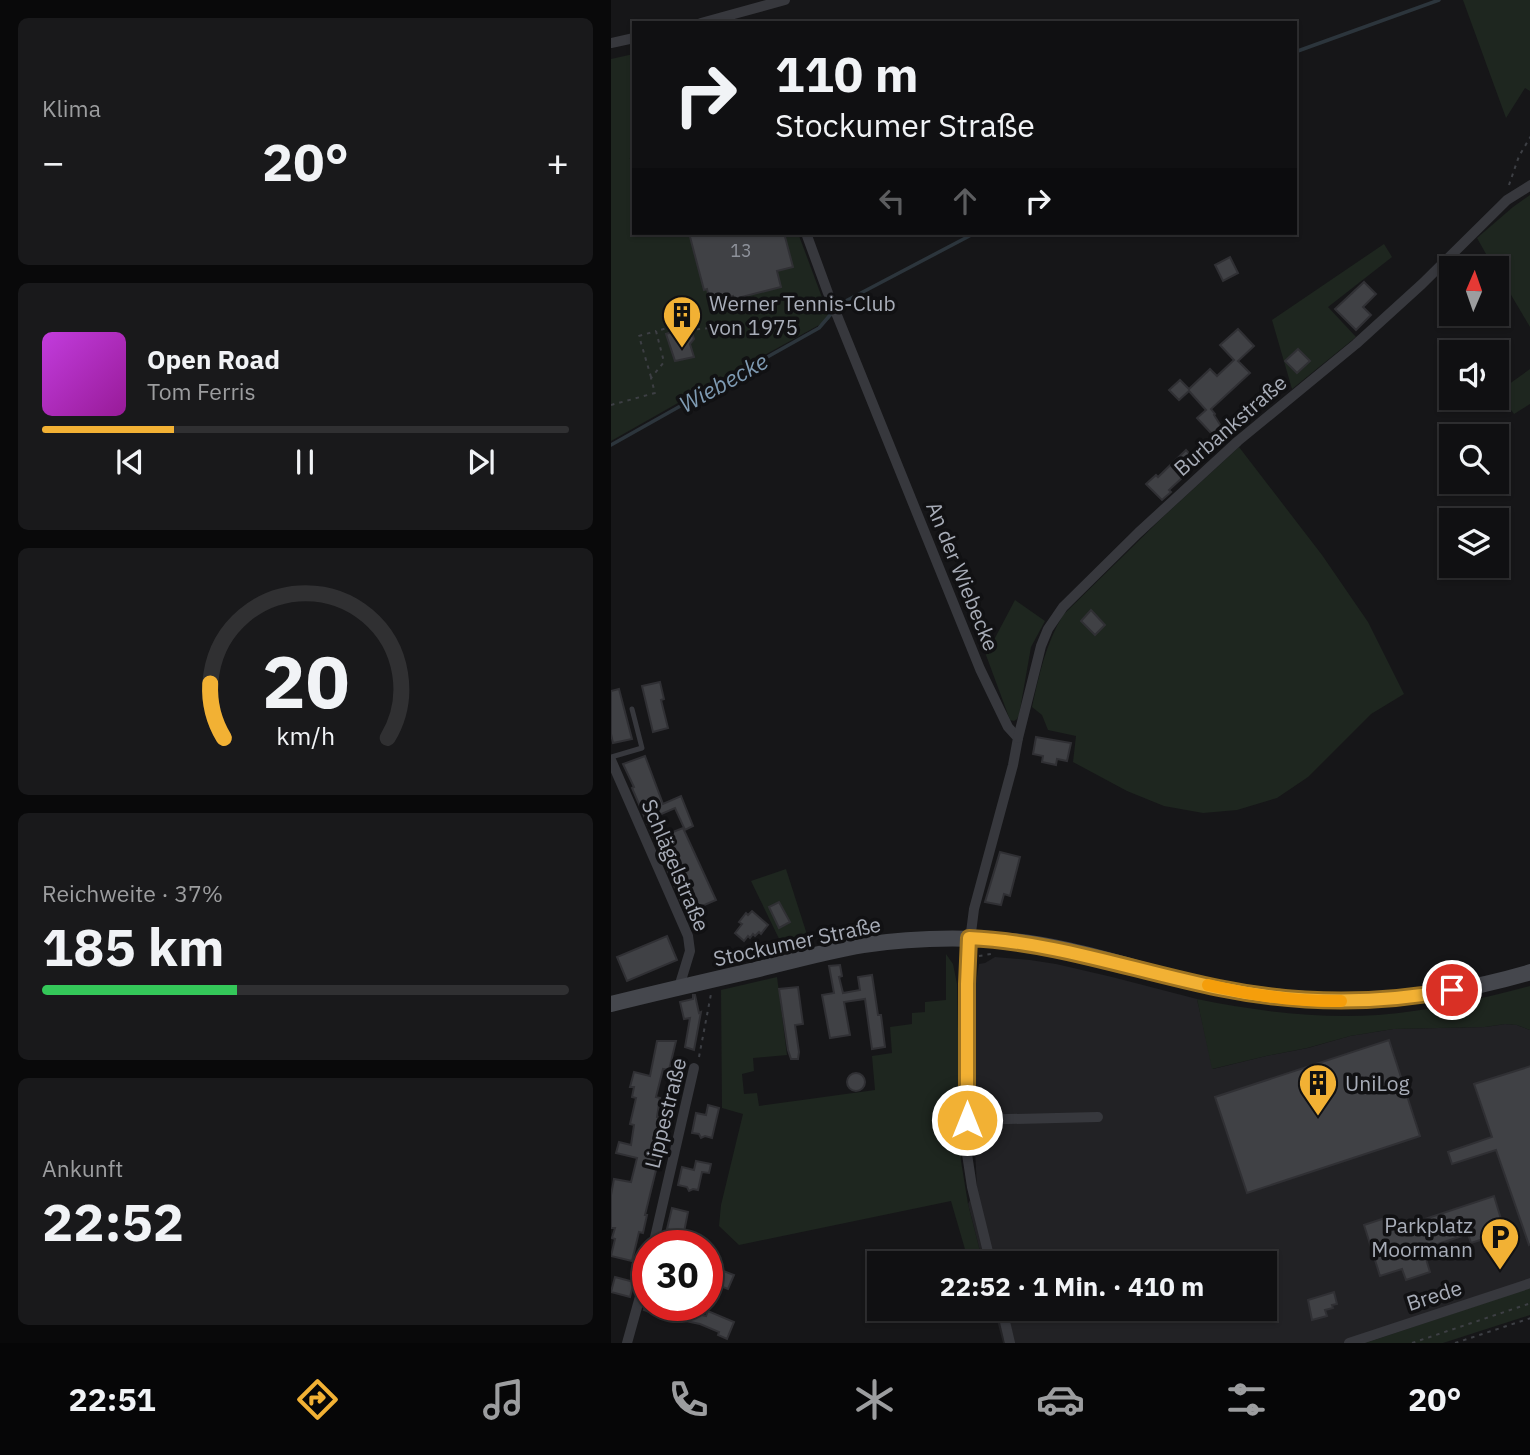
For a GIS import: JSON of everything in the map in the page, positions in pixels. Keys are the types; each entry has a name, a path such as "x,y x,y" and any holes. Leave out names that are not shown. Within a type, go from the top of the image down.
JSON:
{"main road":[{"name":"Stockumer Straße","path":"611,1004 818,954 865,945 930,938 1003,940 1091,956 1219,988 1336,1002 1426,995 1477,986 1530,972"}],"street":[{"path":"729,19 785,0"},
{"path":"611,44 632,39"},
{"name":"Burbankstraße","path":"1018,738 1041,646 1048,629 1063,607 1238,441 1356,344 1422,284 1507,200 1530,185"},
{"name":"An der Wiebecke","path":"807,235 827,293 980,669 1008,727 1018,738"},
{"path":"988,1251 967,1154 969,938 1018,738"},
{"name":"Schlägelstraße","path":"611,758 688,936 690,951 679,987"},
{"name":"Lippestraße","path":"657,1230 694,1068"},
{"path":"967,1120 1098,1117"},
{"name":"Brede","path":"1349,1343 1530,1283"},
{"path":"627,1343 634,1321"},
{"path":"1005,1321 1010,1343"}],"lane":[{"path":"611,758 642,748 632,709"}],"path":[{"path":"1507,200 1509,183 1530,136"},
{"path":"611,405 655,393 639,335 687,323 688,330 712,328"},
{"path":"651,378 664,362 656,331"},
{"name":"Lippestraße","path":"694,1068 700,1053 712,988"},
{"path":"1412,1343 1530,1303"},
{"path":"1455,1343 1530,1318"}],"shaded area":[{"path":"1463,0 1530,0 1530,91 1525,88 1506,118"},
{"path":"632,55 632,158 629,158 632,159 632,235 799,235 830,319 611,441 611,59"},
{"path":"1530,195 1530,327 1509,291 1509,256 1487,256 1477,238"},
{"path":"1384,244 1392,257 1328,307 1356,337 1292,389 1272,320"},
{"path":"1530,369 1530,404 1514,414 1509,407 1509,384"},
{"path":"1239,447 1322,555 1368,622 1404,694 1371,714 1308,777 1277,798 1237,810 1203,813 1164,806 1127,791 1073,762 1076,736 1048,730 1042,715 1032,707 1040,671 1063,615"},
{"path":"1015,600 1045,621 1031,647 1019,715 1014,721 1010,720 986,655"},
{"path":"786,869 810,944 785,951 751,881"},
{"path":"946,954 953,964 957,984 961,1161 980,1251 966,1251 951,1201 739,1245 719,1226 721,1205 743,1114 722,1108 721,990 777,977 787,1055 753,1058 754,1071 742,1074 744,1094 757,1093 759,1106 875,1090 872,1056 892,1053 890,1027 912,1024 912,1013 925,1012 925,1002 946,1000"},
{"path":"995,957 1056,964 1197,999 1213,1069 1350,1036 1393,1029 1485,1027 1505,1024 1530,1030 1530,1288 1365,1343 1003,1343 997,1321 1277,1321 1277,1251 980,1251 968,1204 977,1187 974,996 979,964"},
{"path":"1530,986 1530,1030 1505,1024 1485,1027 1393,1029 1350,1036 1212,1069 1197,999 1287,1013 1355,1016 1436,1007"},
{"path":"1530,1288 1530,1315 1443,1343 1365,1343"}],"building":[{"path":"690,235 785,235 793,267 777,271 781,287 710,302 707,289 704,290"},
{"path":"1230,257 1238,273 1223,281 1215,265"},
{"path":"1364,282 1376,294 1363,307 1371,315 1356,330 1335,309"},
{"name":"Werner Tennis-Club von 1975","path":"690,326 694,339 690,344 694,357 675,361 666,334"},
{"path":"1238,329 1254,346 1238,361 1250,373 1211,409 1221,426 1212,434 1197,418 1206,410 1189,391 1179,400 1169,390 1180,380 1189,389 1210,369 1217,376 1234,360 1220,345"},
{"path":"1298,349 1310,361 1297,373 1285,361"},
{"path":"1186,450 1194,459 1179,473 1183,477 1162,500 1146,484 1156,475 1158,477"},
{"path":"1091,610 1105,625 1095,635 1081,621"},
{"path":"660,682 668,728 653,732 642,686"},
{"path":"619,689 632,739 613,743 611,691"},
{"path":"1036,737 1071,743 1067,761 1057,759 1056,765 1042,762 1043,756 1033,754"},
{"path":"645,756 663,804 681,796 693,826 685,830 675,808 659,815 666,831 673,832 683,828 716,900 686,913 623,764"},
{"path":"1000,852 1020,857 1010,896 1004,894 1001,905 985,902"},
{"path":"779,902 790,922 779,928 769,907"},
{"path":"752,911 768,925 761,934 753,934 750,938 748,936 744,941 735,933 742,924 739,922 746,913 748,915"},
{"path":"667,936 677,960 627,981 617,957"},
{"path":"840,965 842,976 839,977 843,993 860,990 858,977 872,975 885,1047 872,1049 865,999 844,1002 850,1035 830,1038 822,995 834,993 829,966"},
{"path":"798,987 803,1024 795,1025 799,1052 798,1059 791,1059 779,989"},
{"path":"693,995 699,1013 701,1012 694,1050 685,1047 690,1018 684,1019 680,1002 693,999"},
{"name":"UniLog","path":"1389,1040 1420,1136 1247,1193 1215,1097"},
{"path":"657,1041 676,1041 669,1070 663,1069 656,1097 660,1098 657,1117 661,1118 658,1131 662,1132 656,1157 659,1158 644,1230 632,1230 632,1261 611,1256 615,1228 611,1228 611,1195 614,1179 631,1182 637,1158 616,1153 619,1142 631,1145 634,1125 630,1124 636,1098 632,1097 634,1087 630,1087 634,1072 650,1076"},
{"path":"1531,1066 1529,1245 1496,1150 1452,1164 1448,1152 1492,1137 1474,1084"},
{"path":"856,1073 864,1078 865,1082 860,1090 856,1091 848,1086 847,1082 852,1074"},
{"path":"708,1105 719,1108 712,1138 701,1138 699,1134 692,1133 696,1113 706,1115"},
{"path":"696,1161 711,1164 709,1173 702,1172 698,1190 689,1191 687,1187 678,1185 682,1167 694,1170"},
{"path":"1494,1196 1505,1232 1471,1243 1468,1234 1423,1249 1430,1272 1406,1280 1402,1269 1380,1276 1364,1225 1388,1217 1392,1230"},
{"path":"672,1208 688,1212 684,1230 667,1229"},
{"path":"723,1271 734,1275 728,1289 723,1287"},
{"path":"615,1277 632,1281 630,1297 611,1292"},
{"path":"1334,1292 1337,1304 1325,1310 1327,1316 1312,1320 1308,1300"},
{"path":"723,1317 734,1322 727,1339 718,1335 719,1332 686,1321 723,1321"}],"waterway":[{"name":"Wiebecke","path":"1297,51 1439,0"},
{"name":"Wiebecke","path":"840,304 971,235"},
{"name":"Wiebecke","path":"611,445 819,328 831,314"}],"slow traffic":[{"path":"1208,985 1252,994 1341,1001"}],"place":[{"name":"Werner Tennis-Club von 1975","path":"682,349"},
{"name":"UniLog","path":"1318,1117"},
{"name":"Parkplatz Moormann","path":"1500,1271"}],"route":[{"path":"967,1120 969,938 1047,947 1219,988 1295,999 1336,1002 1377,1000 1452,990"}]}
